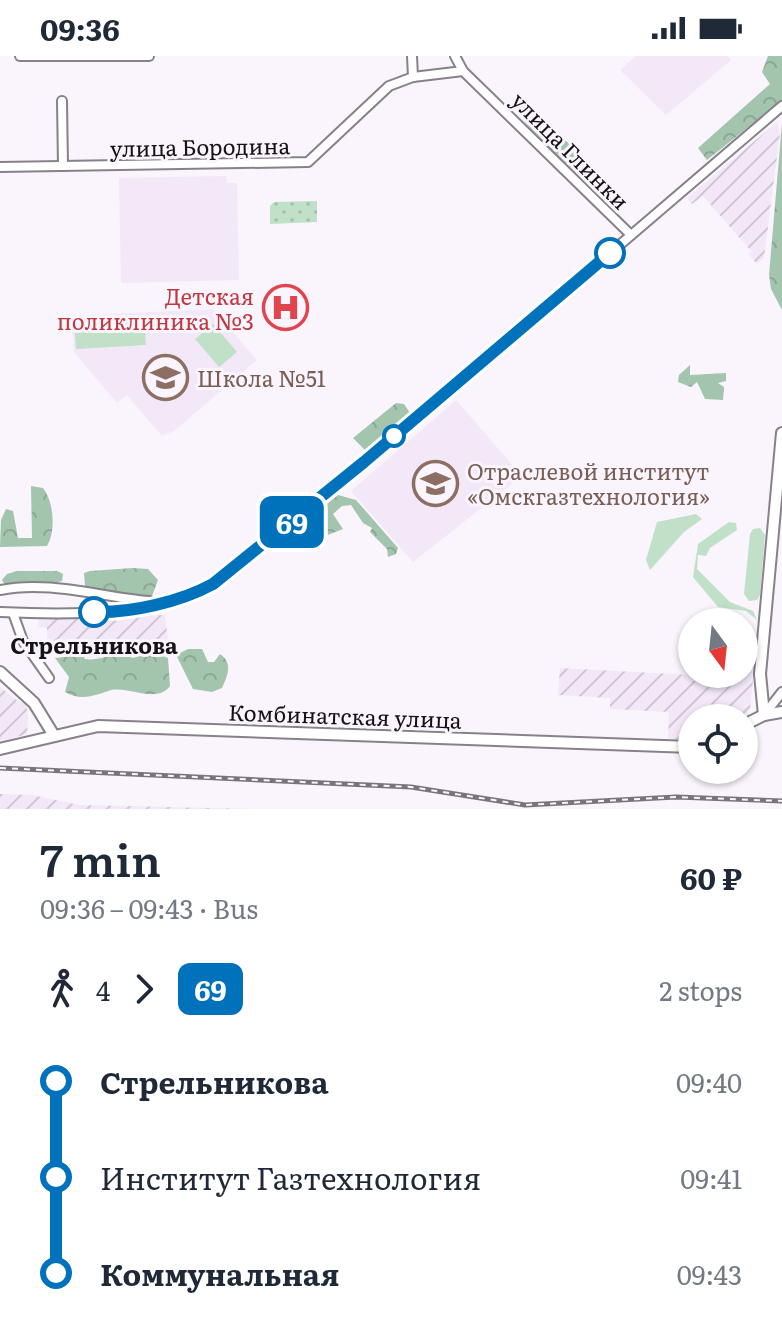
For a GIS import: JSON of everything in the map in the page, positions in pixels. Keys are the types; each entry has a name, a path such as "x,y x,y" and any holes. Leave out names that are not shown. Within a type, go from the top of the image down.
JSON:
{"main road":[{"path":"764,715 760,674 782,433"},
{"path":"0,672 34,703 53,734"},
{"path":"758,718 782,712"},
{"name":"Комбинатская улица","path":"0,749 53,734 98,726 678,747"}],"street":[{"path":"20,56 149,56"},
{"path":"412,56 413,77"},
{"name":"улица Глинки","path":"455,56 463,71 631,235"},
{"name":"улица Бородина","path":"0,167 308,162 389,86 413,77 463,71"},
{"path":"62,101 63,166"},
{"path":"0,612 110,612 198,592 236,567 782,106"},
{"path":"0,590 84,590 110,598 157,602"},
{"path":"13,613 23,641 49,678"},
{"path":"764,715 782,692"}],"shaded area":[{"path":"636,56 728,56 731,60 666,115 620,70"},
{"path":"777,122 780,133 764,258 757,264 748,254 751,251 703,196 692,204 687,198"},
{"path":"226,176 227,183 237,183 239,280 121,283 119,178"},
{"name":"Школа №51","path":"213,309 257,360 174,431 162,436 127,395 117,403 74,352 71,316"},
{"name":"Отраслевой институт «Омскгазтехнология»","path":"456,400 522,476 413,562 351,491"},
{"path":"165,615 170,656 162,656 159,651 136,652 135,656 128,656 127,652 106,652 105,657 86,658 85,652 47,653 47,628 38,627 39,618"},
{"path":"560,668 678,674 678,688 752,688 751,704 678,704 678,739 668,739 669,712 610,709 610,698 558,695"},
{"path":"0,687 19,702 26,702 28,717 27,734 0,742"},
{"path":"0,794 32,795 79,805 259,809 0,809"}],"green space":[{"path":"768,56 782,56 782,100 707,160 698,148 770,84 762,72"},
{"path":"519,100 527,103 596,170 601,178 598,185 590,189 528,126 514,106"},
{"path":"782,123 782,310 771,289 769,275"},
{"path":"317,201 317,222 270,224 270,206 274,202"},
{"path":"144,315 146,345 76,349 74,319"},
{"path":"213,324 237,352 219,367 195,339"},
{"path":"690,365 690,375 726,373 726,381 718,383 724,387 723,400 705,399 697,382 691,387 678,382 679,375"},
{"path":"396,403 404,404 412,416 381,436 368,453 353,438"},
{"path":"31,486 43,488 50,501 53,525 47,546 0,547 1,520 6,509 13,511 18,538 32,538"},
{"path":"338,495 356,500 398,548 396,554 388,557 387,549 351,505 342,506 333,514 343,529 320,538 303,523"},
{"path":"696,514 702,519 684,532 650,570 646,560 657,522"},
{"path":"729,522 736,523 737,530 710,548 706,556 698,555 697,569 730,602 745,608 718,607 693,577 698,544"},
{"path":"760,528 765,535 760,595 757,600 749,601 744,594 750,534 753,529"},
{"path":"148,569 158,580 152,596 137,597 85,586 84,573"},
{"path":"57,571 63,574 62,581 47,585 5,585 2,580 7,574"},
{"path":"188,649 202,649 208,662 214,662 220,654 227,661 228,670 222,688 212,692 193,689 176,655"},
{"path":"152,652 168,658 170,686 157,694 115,690 87,697 71,695 65,692 69,677 55,658 83,655 85,659 99,659 120,654 133,658"}],"railway":[{"path":"0,768 411,787 525,805 676,797 782,801"}],"bus line":[{"name":"69","path":"94,612 110,612 185,597 213,584 364,462 610,253"}],"place":[{"name":"Детская поликлиника №3","path":"285,308"},
{"name":"Школа №51","path":"166,377"},
{"name":"Отраслевой институт «Омскгазтехнология»","path":"436,483"},
{"name":"Стрельникова","path":"94,612"}]}
